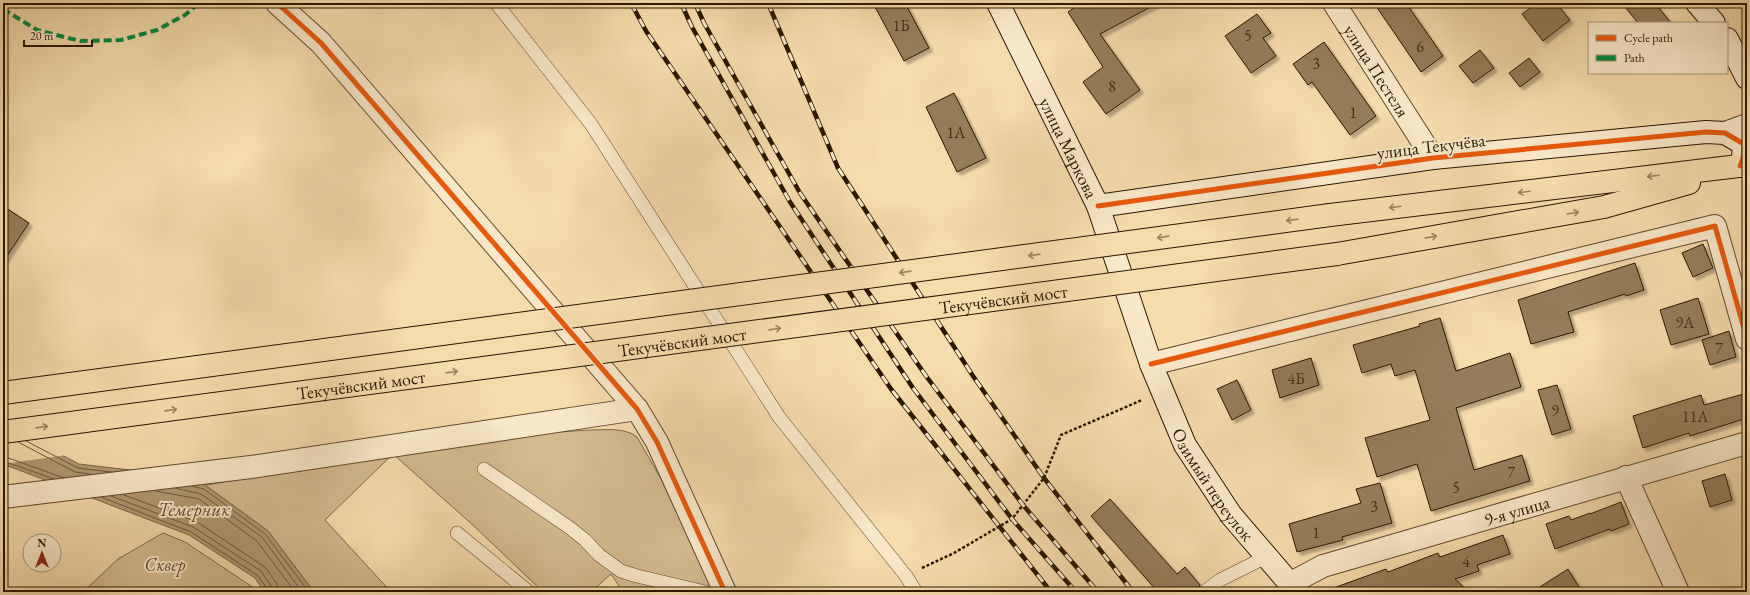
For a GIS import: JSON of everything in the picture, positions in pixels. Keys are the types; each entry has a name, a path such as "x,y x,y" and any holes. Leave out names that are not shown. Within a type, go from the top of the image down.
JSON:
{"main road":[{"path":"3,393 1330,215 1745,166"},
{"name":"Текучёвский мост","path":"3,432 1337,254 1604,207 1745,166"}],"street":[{"path":"277,3 320,43 637,409 657,442 725,592"},
{"name":"улица Маркова","path":"998,3 1098,206 1151,364"},
{"name":"улица Пестеля","path":"1334,3 1433,158"},
{"path":"1697,3 1713,22"},
{"path":"1728,41 1747,78"},
{"path":"1725,133 1747,125"},
{"name":"улица Текучёва","path":"1098,206 1433,158 1706,132 1725,133 1744,144 1743,158 1745,166"},
{"path":"1151,364 1715,226 1747,338"},
{"name":"Озимый переулок","path":"1151,364 1185,445 1231,515 1293,588"},
{"path":"3,497 251,467 637,409"},
{"name":"9-я улица","path":"1293,588 1323,566 1747,443"},
{"path":"1626,477 1678,592"}],"lane":[{"path":"496,3 591,124 779,417 906,576 916,592"},
{"path":"484,469 570,528 585,540 599,555 621,571 705,592"},
{"path":"458,533 529,592"},
{"path":"1204,592 1220,580 1266,557"}],"path":[{"path":"906,576 954,553 1012,519 1044,478 1062,435 1162,391"}],"green space":[{"path":"589,430 620,430 632,434 637,437 661,479 714,592 623,592 611,574 591,592 543,592 475,527 393,454 545,433"},
{"path":"393,454 325,520 391,592 314,592 268,531 205,485"},
{"name":"Сквер","path":"163,533 185,542 251,586 255,592 83,592 118,559"}],"water":[{"name":"Темерник","path":"3,424 79,464 130,470 205,485 268,531 314,592 264,592 255,578 189,535 3,464"}],"pier":[{"path":"3,422 4,423 67,455 3,464"}],"building":[{"path":"873,3 905,3 929,48 904,61"},
{"path":"1081,3 1158,3 1100,34 1140,90 1106,114 1083,82 1103,67 1068,12"},
{"path":"1374,3 1406,3 1443,56 1421,72"},
{"path":"1537,3 1556,3 1570,20 1543,41 1522,14"},
{"path":"1622,3 1655,3 1670,22 1637,22"},
{"path":"1257,14 1271,33 1263,38 1276,56 1251,73 1225,36"},
{"path":"1324,42 1376,116 1350,135 1312,82 1308,85 1293,64"},
{"path":"1480,50 1494,68 1473,83 1459,66"},
{"path":"1529,58 1540,72 1520,87 1509,73"},
{"path":"954,93 986,158 957,172 926,107"},
{"path":"3,206 29,223 3,262"},
{"path":"1703,244 1713,268 1693,277 1682,253"},
{"path":"1635,263 1644,290 1626,296 1625,294 1568,312 1574,332 1531,344 1518,300"},
{"path":"1698,298 1709,334 1671,345 1660,310"},
{"path":"1440,318 1456,371 1510,353 1521,387 1456,408 1474,470 1522,455 1530,481 1431,511 1417,464 1377,477 1365,438 1430,420 1415,370 1395,376 1391,364 1362,373 1353,345 1420,326 1419,324"},
{"path":"1729,331 1736,357 1710,365 1702,340"},
{"path":"1311,358 1319,385 1280,398 1272,370"},
{"path":"1237,380 1251,410 1232,420 1217,389"},
{"path":"1557,385 1571,429 1552,435 1538,390"},
{"path":"1747,393 1747,418 1690,436 1689,433 1643,448 1633,416 1701,395 1704,405"},
{"path":"1725,474 1732,500 1710,507 1702,481"},
{"path":"1380,483 1392,523 1342,537 1343,540 1297,552 1289,524 1361,503 1356,489"},
{"path":"1110,499 1177,574 1185,567 1200,585 1196,592 1158,592 1091,516"},
{"path":"1621,502 1629,524 1611,531 1610,529 1555,549 1546,524 1569,516 1571,520"},
{"path":"1503,535 1510,554 1477,565 1479,571 1455,579 1469,592 1329,592 1328,590 1386,569 1388,572 1438,553 1440,557"},
{"path":"1568,569 1582,592 1532,592"}],"railway":[{"path":"631,3 646,31 891,389 1051,592"},
{"path":"681,3 692,27 790,202 913,388 1012,519 1076,592"},
{"path":"695,3 704,23 800,193 926,376 1023,505 1098,592"},
{"path":"768,3 838,168 973,376 1044,478 1133,592"}],"marked path":[{"path":"3,9 37,30 80,41 121,40 157,30 185,15 199,3"}],"cycle path":[{"path":"277,3 321,43 637,409 657,442 725,592"},
{"path":"1098,206 1433,158 1706,132 1725,133 1744,144 1743,158 1740,166"},
{"path":"1151,364 1715,226 1747,339"}]}
